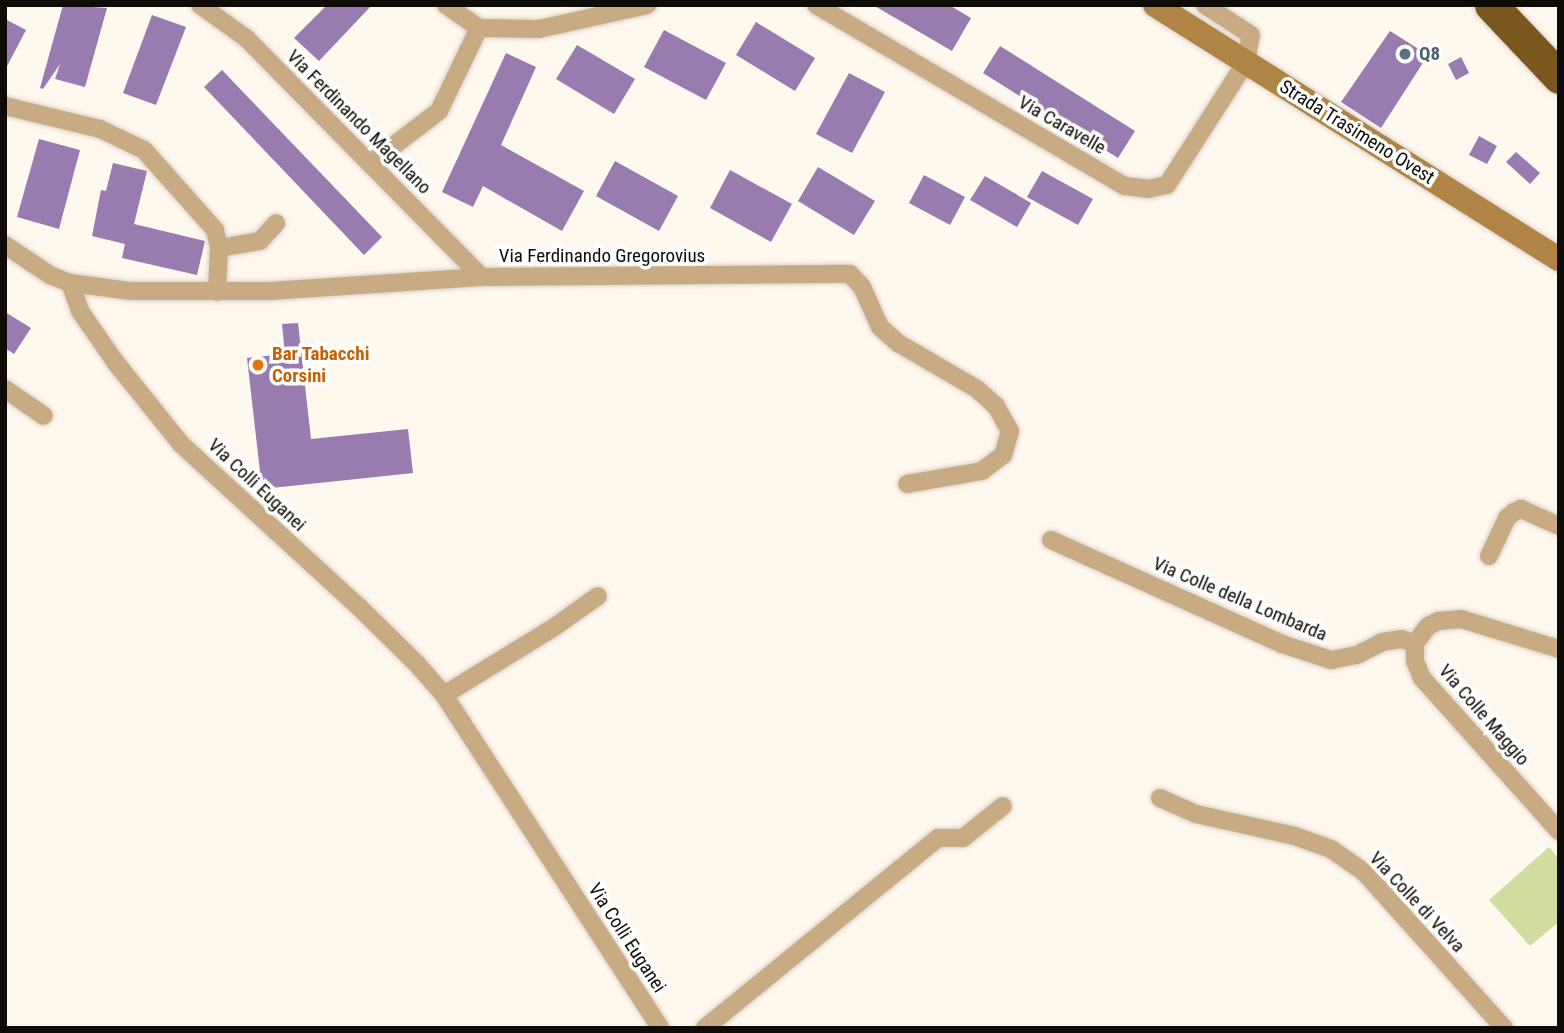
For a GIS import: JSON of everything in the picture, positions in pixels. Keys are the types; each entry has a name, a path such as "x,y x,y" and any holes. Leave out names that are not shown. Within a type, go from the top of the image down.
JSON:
{"highway":[{"path":"1491,5 1559,77"},
{"path":"1516,5 1559,51"}],"main road":[{"name":"Strada Trasimeno Ovest","path":"1155,5 1559,259"}],"street":[{"name":"Via Ferdinando Magellano","path":"200,5 246,38 482,277"},
{"path":"446,5 480,28 539,29 647,5"},
{"name":"Via Caravelle","path":"816,5 1125,186 1147,189 1167,185 1246,62"},
{"path":"1205,5 1251,35 1246,62"},
{"path":"371,163 439,111 480,28"},
{"path":"5,106 100,129 145,150 215,230 219,248 217,292"},
{"path":"219,248 260,241 276,223"},
{"name":"Via Ferdinando Gregorovius","path":"5,245 50,275 70,283 131,291 217,292 482,277 850,274 862,287 880,327 898,343 977,389 996,405 1010,430 1003,455 982,471 907,484"},
{"name":"Via Colli Euganei","path":"70,283 80,311 116,363 182,445 359,607 417,664 444,695 660,1028"},
{"path":"5,389 44,416"},
{"path":"1489,556 1507,518 1521,509 1559,526"},
{"name":"Via Colle della Lombarda","path":"1051,540 1283,644 1331,660 1357,655 1382,642 1401,639 1415,643"},
{"path":"444,695 598,596"},
{"path":"1415,643 1428,626 1438,621 1461,619 1559,649"},
{"name":"Via Colle Maggio","path":"1415,643 1416,661 1422,678 1559,831"},
{"name":"Via Colle di Velva","path":"1160,798 1196,814 1295,836 1331,849 1364,872 1504,1028"},
{"path":"705,1028 938,838 963,838 1003,806"}],"green space":[{"path":"1549,847 1559,859 1559,922 1530,946 1489,900"}],"building":[{"path":"63,5 107,8 85,87 55,79 60,64 43,89 40,88"},
{"path":"327,5 372,5 319,61 294,38"},
{"path":"873,5 949,5 971,18 952,51"},
{"path":"152,15 186,27 156,105 123,93"},
{"path":"5,19 26,30 5,70"},
{"path":"756,22 815,58 795,91 736,55"},
{"path":"664,30 726,63 706,100 644,67"},
{"path":"1390,31 1428,55 1381,128 1341,102"},
{"path":"577,45 635,79 614,114 556,79"},
{"path":"1000,46 1135,131 1118,158 983,73"},
{"path":"506,53 536,67 501,145 584,191 562,231 483,186 473,207 442,192"},
{"path":"1461,57 1469,73 1456,80 1448,64"},
{"path":"222,70 382,237 364,255 204,87"},
{"path":"849,73 885,92 852,153 816,134"},
{"path":"1479,136 1497,146 1487,164 1469,155"},
{"path":"39,139 80,150 59,229 17,217"},
{"path":"1516,152 1540,173 1530,184 1506,162"},
{"path":"615,161 678,196 659,231 596,196"},
{"path":"113,163 147,171 134,224 205,241 197,275 122,258 125,244 92,236 101,190 106,191"},
{"path":"818,167 875,201 854,235 798,201"},
{"path":"730,170 792,204 771,242 710,208"},
{"path":"1042,171 1093,199 1078,225 1027,197"},
{"path":"924,175 965,197 950,225 909,203"},
{"path":"985,176 1031,203 1017,227 970,200"},
{"path":"5,312 31,328 14,354 5,348"},
{"path":"298,323 311,439 408,429 413,473 262,489 247,358 285,354 282,324"}],"place":[{"name":"Q8","path":"1405,54"},
{"name":"Bar Tabacchi Corsini","path":"258,365"}]}
